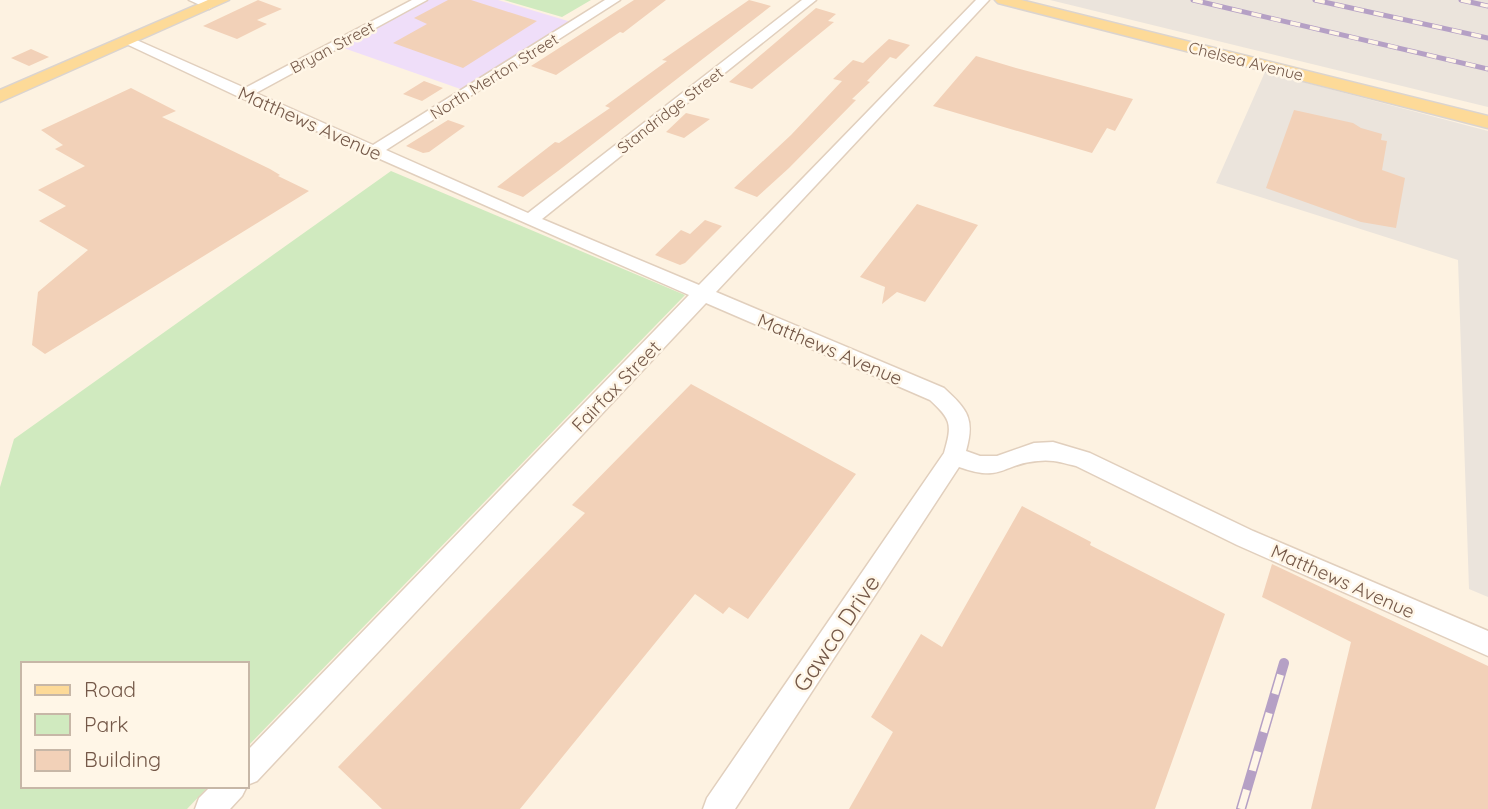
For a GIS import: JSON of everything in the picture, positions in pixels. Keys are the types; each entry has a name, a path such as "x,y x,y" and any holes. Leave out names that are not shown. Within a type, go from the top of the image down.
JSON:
{"main road":[{"name":"Chelsea Avenue","path":"1003,0 1488,122"},
{"path":"0,97 208,2"}],"street":[{"name":"Bryan Street","path":"244,94 421,0"},
{"name":"North Merton Street","path":"374,151 614,0"},
{"name":"Standridge Street","path":"530,220 810,0"},
{"name":"Fairfax Street","path":"248,770 984,0"},
{"name":"Matthews Avenue","path":"127,41 530,220 937,394 956,411 962,426 954,456 980,465 997,465 1034,452 1054,451 1082,459 1245,538 1488,644"},
{"name":"Gawco Drive","path":"718,809 954,456"},
{"path":"210,809 230,788"}],"shaded area":[{"path":"421,0 498,0 578,24 469,92 335,45"},
{"path":"1050,0 1488,0 1488,107"},
{"path":"1265,72 1488,131 1488,597 1469,589 1458,260 1216,183"}],"green space":[{"path":"504,0 591,0 562,17"},
{"path":"391,171 685,295 248,746 248,662 21,662 21,788 207,788 187,809 0,809 0,487 14,439"}],"building":[{"path":"258,0 282,9 257,20 267,24 237,39 203,26"},
{"path":"448,0 471,0 537,21 463,68 393,43 427,24 414,18"},
{"path":"634,0 666,0 623,33 620,32 556,75 531,66"},
{"path":"749,0 771,6 523,197 497,187 555,142 559,143 610,108 605,106 667,61 662,60"},
{"path":"816,8 836,14 828,21 834,22 752,89 729,82"},
{"path":"889,39 910,45 896,59 890,57 852,99 856,100 789,168 757,197 734,188 791,135 842,81 833,79 853,60 863,63"},
{"path":"31,49 49,57 29,66 11,58"},
{"path":"976,56 1133,99 1115,131 1107,128 1092,153 933,106"},
{"path":"424,81 443,88 422,101 403,94"},
{"path":"131,88 176,111 162,117 270,169 280,175 278,176 309,191 45,354 32,345 38,292 88,250 39,221 66,206 38,190 85,166 55,149 63,145 41,130"},
{"path":"1294,110 1353,123 1382,134 1381,140 1387,141 1382,170 1405,178 1396,228 1361,222 1266,188"},
{"path":"686,113 710,119 684,138 666,132"},
{"path":"448,120 465,126 429,152 423,153 406,146"},
{"path":"917,204 978,225 925,302 897,292 882,304 885,287 860,277"},
{"path":"705,220 722,226 685,263 680,265 655,255 681,230 690,234"},
{"path":"691,384 856,474 748,619 729,607 723,614 695,594 520,809 382,809 338,767 585,513 572,505"},
{"path":"1022,506 1091,542 1090,545 1225,614 1155,809 849,809 893,732 871,717 921,634 942,647"},
{"path":"1272,564 1488,666 1488,809 1311,809 1351,642 1262,597"}],"railway":[{"path":"1193,0 1488,69"},
{"path":"1315,0 1488,38"},
{"path":"1461,0 1488,6"},
{"path":"1241,809 1284,663"}]}
